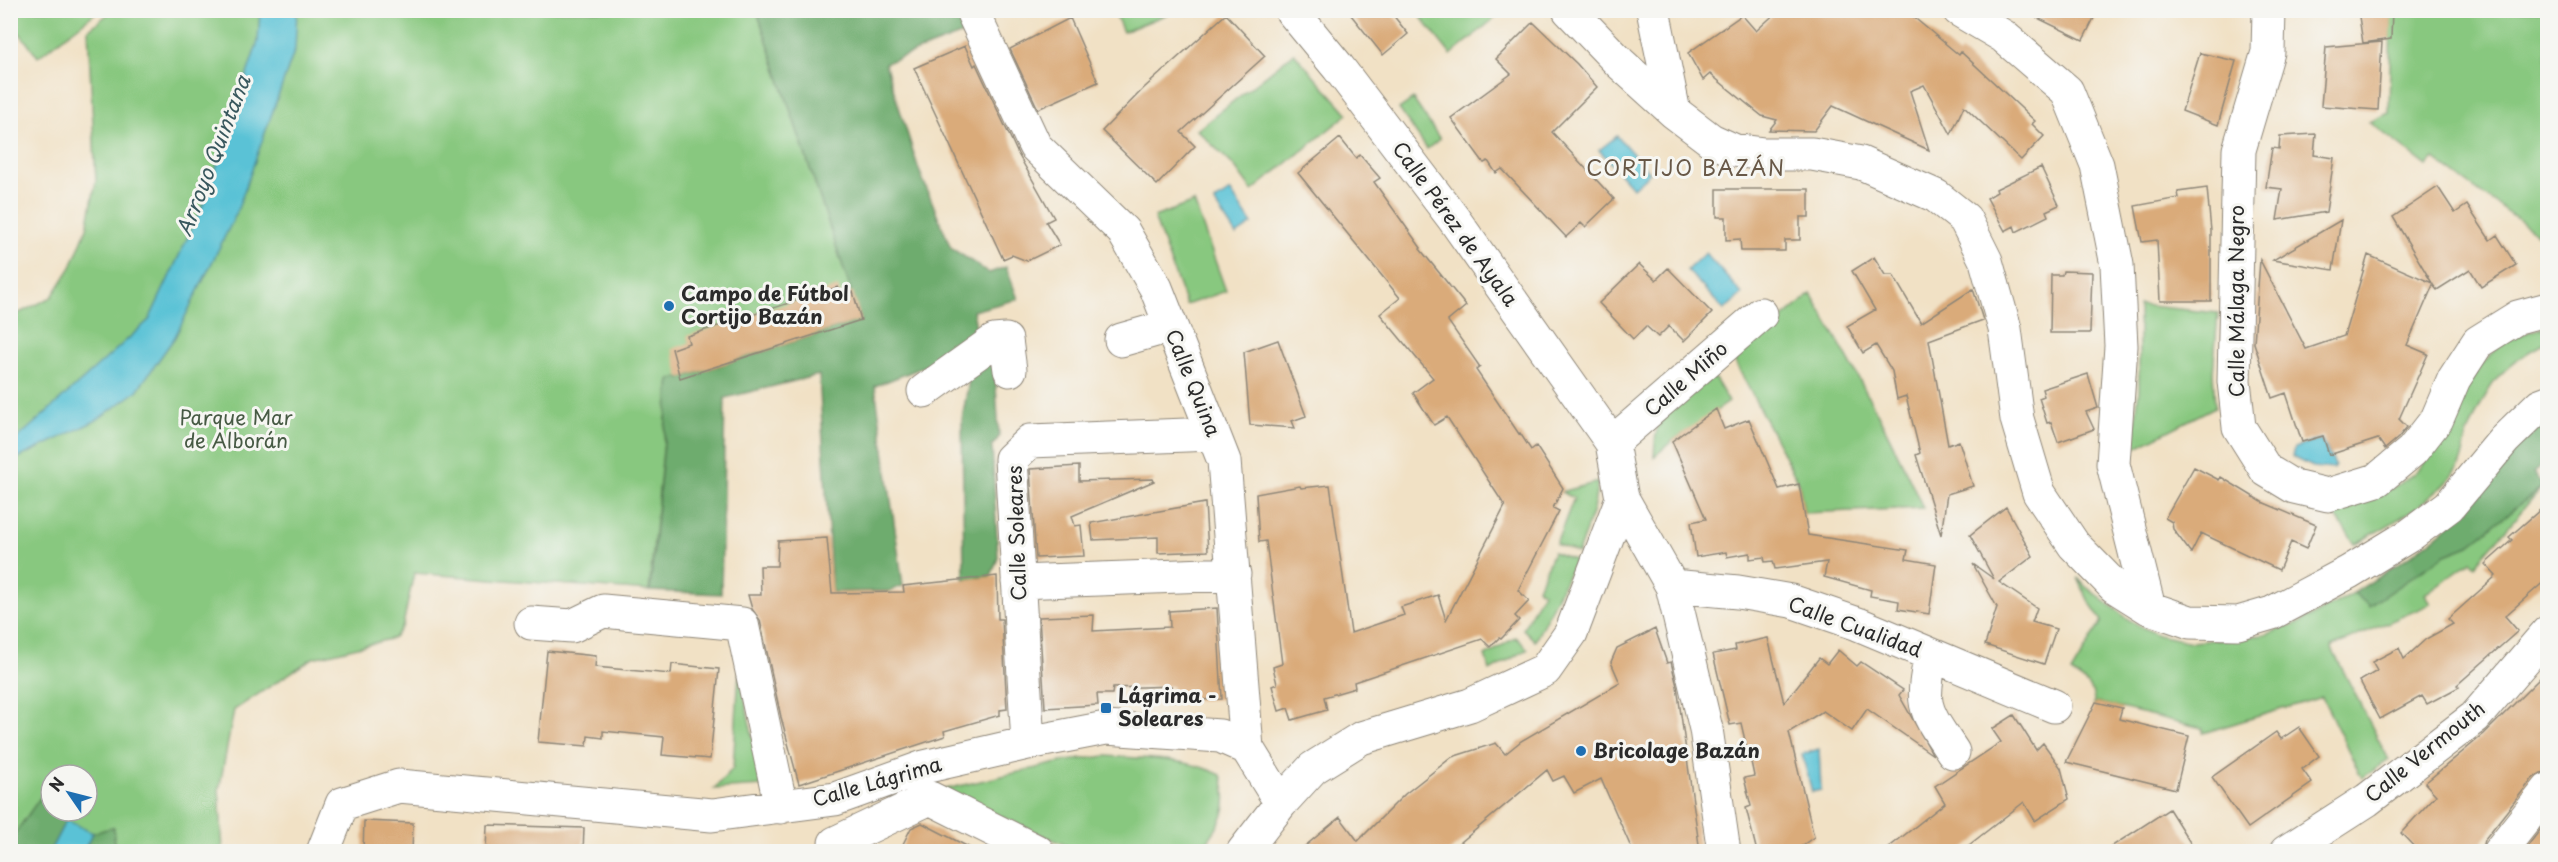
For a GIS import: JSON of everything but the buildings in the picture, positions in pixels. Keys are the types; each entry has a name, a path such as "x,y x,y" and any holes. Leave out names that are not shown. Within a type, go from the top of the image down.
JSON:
{"street":[{"name":"Calle Pérez de Ayala","path":"1291,10 1338,67 1453,218 1612,443"},
{"path":"1569,10 1620,63 1674,112 1711,141 1733,150 1764,154 1812,154 1861,163 1936,196 1965,219 1986,261 1993,284 2005,329 2017,419 2039,493 2074,545 2114,586 2150,608 2190,622 2238,623 2272,613 2370,560 2410,535 2449,506 2504,440 2540,405 2547,402"},
{"path":"1653,10 1674,112"},
{"path":"1959,10 2003,36 2067,91 2097,165 2117,266 2119,300 2121,346 2113,464 2150,608"},
{"name":"Calle Málaga Negro","path":"2269,10 2268,52 2239,150 2234,381 2239,427 2266,470 2294,487 2328,495 2377,480 2412,451 2437,419 2454,379 2478,342 2518,317 2547,309"},
{"name":"Calle Quina","path":"973,13 1035,146 1123,231 1156,288 1224,461 1247,748 1281,803"},
{"name":"Calle Miño","path":"1612,443 1761,314"},
{"path":"1122,341 1170,326"},
{"path":"924,391 994,341 1006,340 1010,370"},
{"name":"Calle Soleares","path":"1028,743 1011,459 1030,441 1213,434"},
{"path":"1612,443 1622,498 1672,586 1706,729 1724,852"},
{"path":"1243,852 1281,803 1313,768 1361,738 1470,705 1545,670 1571,633 1622,498"},
{"path":"1018,582 1234,574"},
{"name":"Calle Cualidad","path":"1672,586 1738,592 1791,601 1857,624 2054,706"},
{"path":"531,623 572,626 603,611 742,624 781,807"},
{"name":"Calle Vermouth","path":"2286,852 2367,800 2475,717 2547,632"},
{"name":"Calle Cualidad","path":"1931,655 1924,690 1927,712 1953,752"},
{"name":"Calle Lágrima","path":"322,852 342,804 399,786 712,815 835,799 924,767 1106,728 1220,736 1247,748"},
{"path":"2499,852 2547,790"},
{"path":"832,847 930,798 1038,852"},
{"path":"832,847 835,799"}],"green space":[{"path":"11,10 98,11 38,57 11,22"},
{"name":"Parque Mar de Alborán","path":"113,10 757,11 861,320 680,378 670,379 649,591 414,573 403,625 394,638 313,658 234,710 219,790 223,851 11,852 11,317 52,297 71,267 87,228 96,181 88,30"},
{"path":"757,11 980,11 966,33 885,63 919,170 951,248 989,273 1006,267 1018,299 973,311 978,338 969,349 875,386 903,586 889,591 832,592 819,375 725,398 721,594 650,591 670,379 680,378 861,320"},
{"path":"1114,11 1175,11 1123,32"},
{"path":"1416,11 1503,11 1451,55"},
{"path":"2391,11 2547,11 2547,241 2434,159 2427,166 2369,122 2389,113"},
{"path":"1294,53 1348,114 1252,191 1234,166 1197,130"},
{"path":"1413,99 1440,139 1427,149 1399,109"},
{"path":"1194,202 1226,291 1186,305 1154,217"},
{"path":"1811,294 1870,399 1923,508 1804,513 1799,484 1734,360"},
{"path":"2139,305 2218,313 2213,373 2215,407 2133,449 2139,389"},
{"path":"2547,327 2547,342 2506,369 2488,391 2467,437 2460,464 2448,480 2437,492 2411,511 2355,544 2332,511 2379,495 2411,476 2431,453 2464,392 2483,363 2509,341"},
{"path":"994,352 999,437 992,446 998,558 991,576 964,579 962,419 969,380 980,362"},
{"path":"1714,377 1729,402 1672,441 1654,457 1656,432 1664,417 1677,404"},
{"path":"2547,422 2547,461 2533,473 2543,486 2469,545 2446,554 2369,606 2354,593 2412,554 2453,522 2476,499 2523,441"},
{"path":"2533,473 2543,486 2475,565 2471,561 2425,594 2431,604 2331,647 2389,760 2362,778 2322,697 2203,733 2202,728 2097,702 2094,706 2091,690 2081,679 2071,673 2102,621 2088,600 2078,578 2132,622 2158,635 2192,642 2264,635 2301,622 2430,551"},
{"path":"1598,482 1593,510 1578,553 1556,544 1574,498 1561,492"},
{"path":"1553,552 1575,560 1535,641 1523,629 1543,592 1538,588"},
{"path":"1516,637 1528,649 1490,671 1485,656"},
{"path":"739,672 763,786 714,789 733,768"},
{"path":"1106,756 1180,762 1221,775 1226,798 1225,807 1219,824 1200,851 1081,852 942,790 1066,761"},
{"path":"39,799 39,823 64,823 50,851 11,851 11,839"},
{"path":"114,827 114,851 83,852 93,833"}],"water":[{"path":"260,11 297,11 295,49 236,214 175,337 136,392 95,421 16,459 11,452 11,444 149,320 206,198 258,41"},
{"path":"1617,136 1650,173 1633,188 1599,150"},
{"path":"1230,191 1252,224 1236,235 1214,202"},
{"path":"1705,253 1742,294 1724,310 1687,270"},
{"path":"2321,439 2335,465 2333,469 2312,467 2292,457 2294,448"},
{"path":"1819,749 1821,790 1812,792 1802,754"},
{"path":"64,823 72,823 93,833 83,851 50,851"}],"place":[{"name":"Campo de Fútbol Cortijo Bazán","path":"669,306"},
{"name":"Lágrima - Soleares","path":"1106,708"},
{"name":"Bricolage Bazán","path":"1581,751"}],"district":[{"name":"CORTIJO BAZÁN","path":"1686,169"}],"water label":[{"name":"Arroyo Quintana","path":"214,156"}]}
